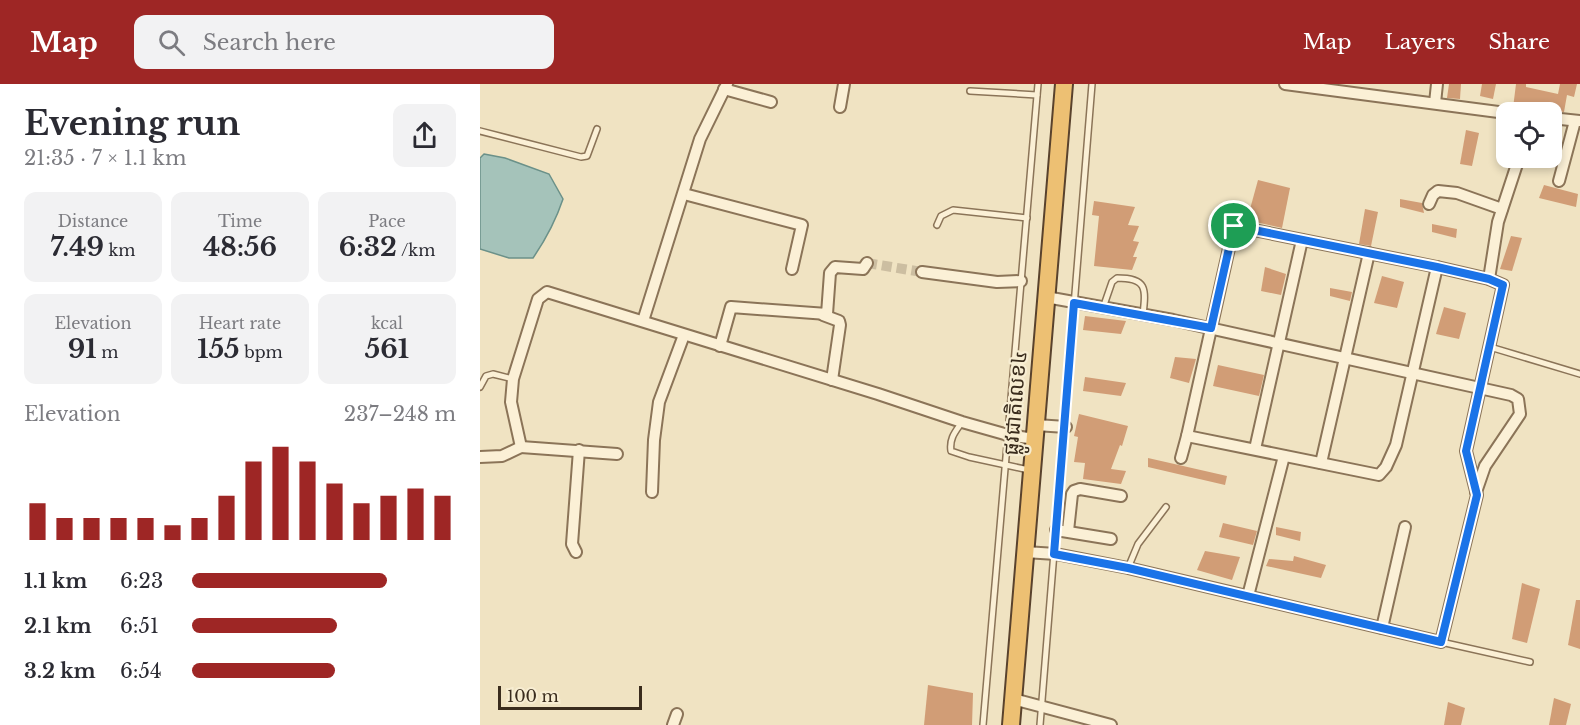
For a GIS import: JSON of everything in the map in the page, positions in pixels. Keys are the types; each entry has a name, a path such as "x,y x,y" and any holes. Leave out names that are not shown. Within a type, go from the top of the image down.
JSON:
{"highway":[{"name":"ផ្លូវជាតិលេខ៤","path":"1011,725 1064,84"}],"street":[{"path":"840,107 844,84"},
{"path":"1285,84 1496,111"},
{"path":"1435,103 1437,84"},
{"path":"643,321 700,139 725,86 771,102"},
{"path":"1559,181 1578,121 1562,119"},
{"path":"1489,279 1498,222 1516,168"},
{"path":"1429,204 1433,195 1438,191 1457,193 1502,209"},
{"path":"684,194 802,225 792,269"},
{"path":"1180,458 1187,436 1238,208"},
{"path":"1234,226 1437,267 1502,284 1504,287 1466,451 1476,492"},
{"path":"1255,449 1302,240"},
{"path":"1321,463 1369,253"},
{"path":"823,315 828,312 830,273 835,267 863,269 867,263"},
{"path":"1187,436 1378,475 1383,471 1396,444 1437,267"},
{"path":"922,272 997,282 1021,281"},
{"path":"521,447 511,402 513,379 538,299 547,292 1008,435 1065,427"},
{"path":"1025,552 1054,554 1128,568 1441,642 1476,492 1485,466 1520,414 1521,408 1518,399 1511,394 1211,328 1046,297"},
{"path":"720,346 731,307 823,315 839,321 840,325 832,380"},
{"path":"652,492 654,440 659,402 684,335"},
{"path":"480,457 502,456 521,447 617,454"},
{"path":"576,552 572,543 579,450"},
{"path":"1248,596 1284,456"},
{"path":"1068,531 1074,491 1080,489 1121,496"},
{"path":"1382,628 1405,527"},
{"path":"1056,530 1111,538"},
{"path":"1013,699 1111,725"},
{"path":"673,725 677,714"}],"lane":[{"path":"983,725 1038,84"},
{"path":"1040,725 1092,84"},
{"path":"970,91 1037,95"},
{"path":"480,131 581,157 587,156 590,152 597,129"},
{"path":"937,225 941,216 953,210 1027,218"},
{"path":"1103,308 1112,282 1117,278 1132,278 1141,283 1145,295 1143,315"},
{"path":"1490,346 1580,374"},
{"path":"480,387 486,376 493,374 513,379"},
{"path":"962,422 952,436 951,451 1032,471"},
{"path":"1128,568 1138,544 1166,507"},
{"path":"1441,642 1530,662"}],"water":[{"path":"484,154 505,158 549,174 563,199 550,229 533,258 509,258 480,249 480,158"}],"building":[{"path":"1449,84 1461,84 1460,99 1447,98"},
{"path":"1482,84 1496,84 1493,99 1480,96"},
{"path":"1516,84 1526,84 1526,87 1558,94 1560,84 1577,84 1574,97 1567,95 1564,112 1562,112 1562,102 1514,102"},
{"path":"1466,130 1479,133 1472,166 1460,164"},
{"path":"1258,180 1290,188 1282,228 1247,220"},
{"path":"1544,185 1578,194 1576,207 1539,198"},
{"path":"1400,199 1422,203 1424,213 1400,207"},
{"path":"1094,201 1135,207 1128,225 1139,226 1133,241 1139,242 1133,257 1137,257 1132,270 1094,266 1099,216 1092,215"},
{"path":"1365,209 1378,212 1371,246 1359,244"},
{"path":"1432,224 1457,229 1456,238 1432,232"},
{"path":"1511,236 1522,238 1512,271 1500,269"},
{"path":"1265,267 1286,274 1281,295 1261,291"},
{"path":"1382,276 1404,282 1397,308 1374,303"},
{"path":"1330,288 1352,292 1350,301 1330,296"},
{"path":"1444,307 1466,313 1459,339 1436,334"},
{"path":"1085,316 1126,321 1121,334 1083,330"},
{"path":"1175,357 1196,359 1189,383 1170,378"},
{"path":"1218,365 1264,375 1259,396 1213,386"},
{"path":"1085,377 1126,383 1121,396 1083,391"},
{"path":"1079,414 1128,426 1111,469 1126,471 1121,484 1083,479 1085,463 1074,462 1078,437 1074,436"},
{"path":"1148,458 1227,476 1225,485 1148,467"},
{"path":"1223,523 1257,531 1253,545 1219,537"},
{"path":"1276,527 1301,532 1300,541 1276,535"},
{"path":"1205,551 1240,557 1232,580 1197,570"},
{"path":"1294,556 1326,565 1321,578 1266,566 1269,559 1293,561"},
{"path":"1522,583 1540,589 1527,643 1512,639"},
{"path":"1576,600 1580,600 1580,649 1568,645"},
{"path":"928,685 973,693 972,725 924,725"},
{"path":"1554,698 1571,704 1566,725 1549,725"},
{"path":"1448,702 1465,708 1461,725 1444,725"}],"tunnel":[{"path":"867,263 922,272"}],"route":[{"path":"1234,226 1437,267 1489,279 1504,287 1466,451 1477,495 1441,642 1128,568 1054,554 1074,303 1211,328 1234,226"}]}
